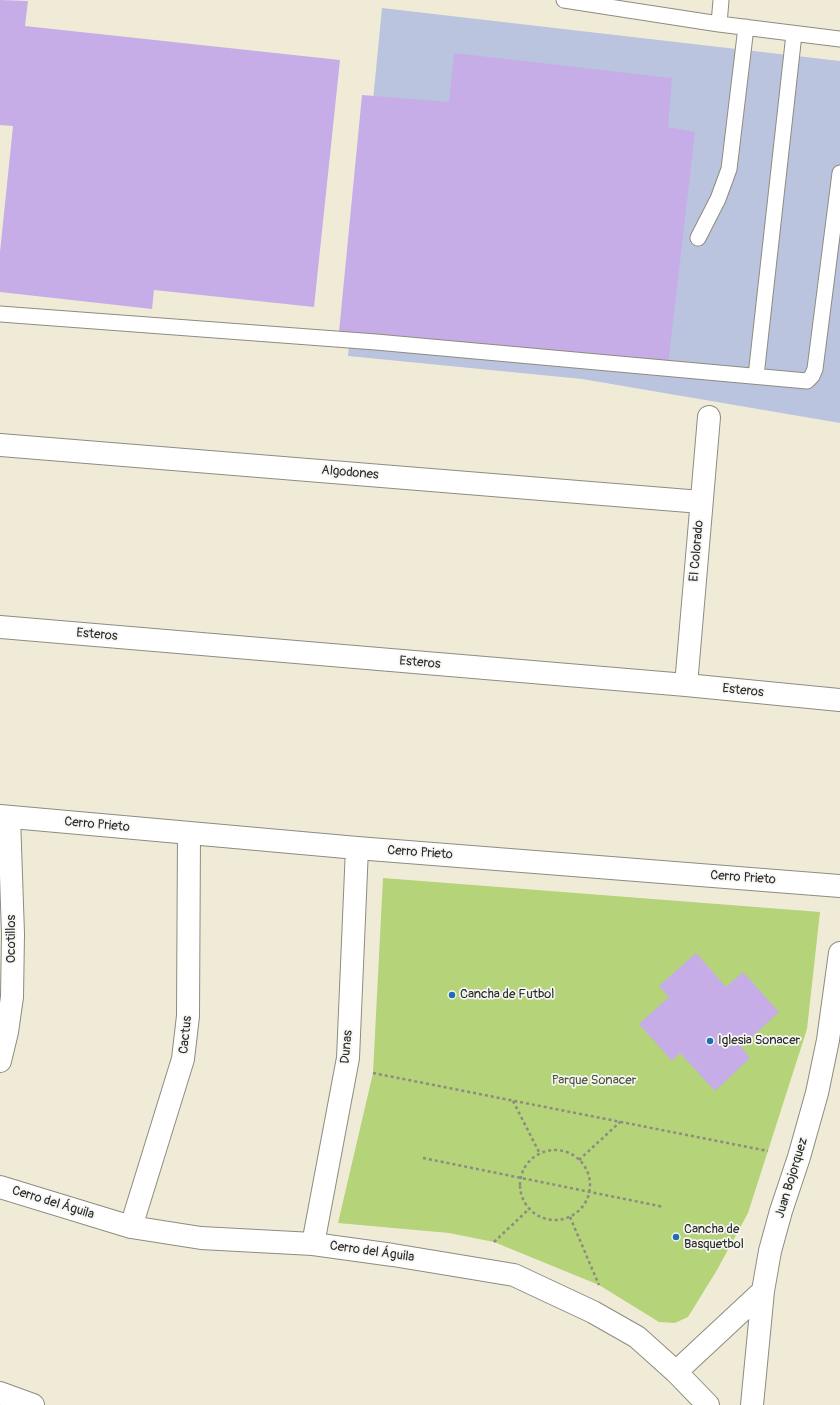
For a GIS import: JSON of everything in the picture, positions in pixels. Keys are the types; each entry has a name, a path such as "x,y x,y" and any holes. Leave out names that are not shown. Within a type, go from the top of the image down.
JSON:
{"street":[{"name":"El Colorado","path":"686,685 709,417"},
{"name":"Algodones","path":"0,445 701,502"},
{"name":"Esteros","path":"0,627 686,685 840,700"},
{"name":"Cerro Prieto","path":"4,816 357,848 840,886"},
{"name":"Ocotillos","path":"0,1061 7,1032 12,997 13,934 4,816"},
{"name":"Cactus","path":"131,1227 184,1059 188,1016 190,834"},
{"name":"Dunas","path":"313,1244 348,1058 357,848"},
{"name":"Juan Bojorquez","path":"752,1405 763,1291 770,1251 817,1092 828,1040 840,952"},
{"name":"Cerro del Águila","path":"0,1187 131,1227 201,1238 313,1244 393,1255 514,1275 593,1312 637,1337 676,1372 708,1405"},
{"path":"676,1372 763,1291"},
{"path":"0,1393 33,1405"}],"lane":[{"path":"564,0 746,28 840,39"},
{"path":"719,24 721,0"},
{"path":"698,238 718,199 729,168 746,28"},
{"path":"756,376 794,34"},
{"path":"0,314 376,342 807,381 812,376 815,369 840,173"}],"path":[{"path":"374,1073 768,1151"},
{"path":"513,1101 540,1154"},
{"path":"579,1160 620,1122"},
{"path":"550,1151 560,1151 570,1154 579,1160 586,1169 589,1180 589,1191 586,1201 579,1210 570,1217 559,1220 548,1220 537,1216 522,1200 520,1178 524,1168 531,1160 540,1154 550,1151"},
{"path":"423,1158 664,1207"},
{"path":"494,1242 529,1209"},
{"path":"570,1217 599,1284"}],"shaded area":[{"path":"382,8 840,61 840,423 582,379 348,356"}],"green space":[{"name":"Parque Sonacer","path":"383,878 820,912 807,1029 748,1213 717,1270 688,1317 675,1323 659,1322 599,1285 494,1242 449,1233 338,1223 373,1073"}],"building":[{"path":"0,0 28,1 25,26 340,60 314,307 154,290 152,309 0,292 0,252 13,126 0,125"},
{"path":"454,53 672,78 668,127 695,132 668,365 339,332 362,95 449,102"},
{"name":"Iglesia Sonacer","path":"696,953 726,987 743,972 779,1012 741,1047 750,1058 715,1091 680,1053 672,1061 639,1024 669,997 659,986"}],"place":[{"name":"Cancha de Futbol","path":"452,995"},
{"name":"Iglesia Sonacer","path":"710,1041"},
{"name":"Cancha de Basquetbol","path":"676,1237"}]}
